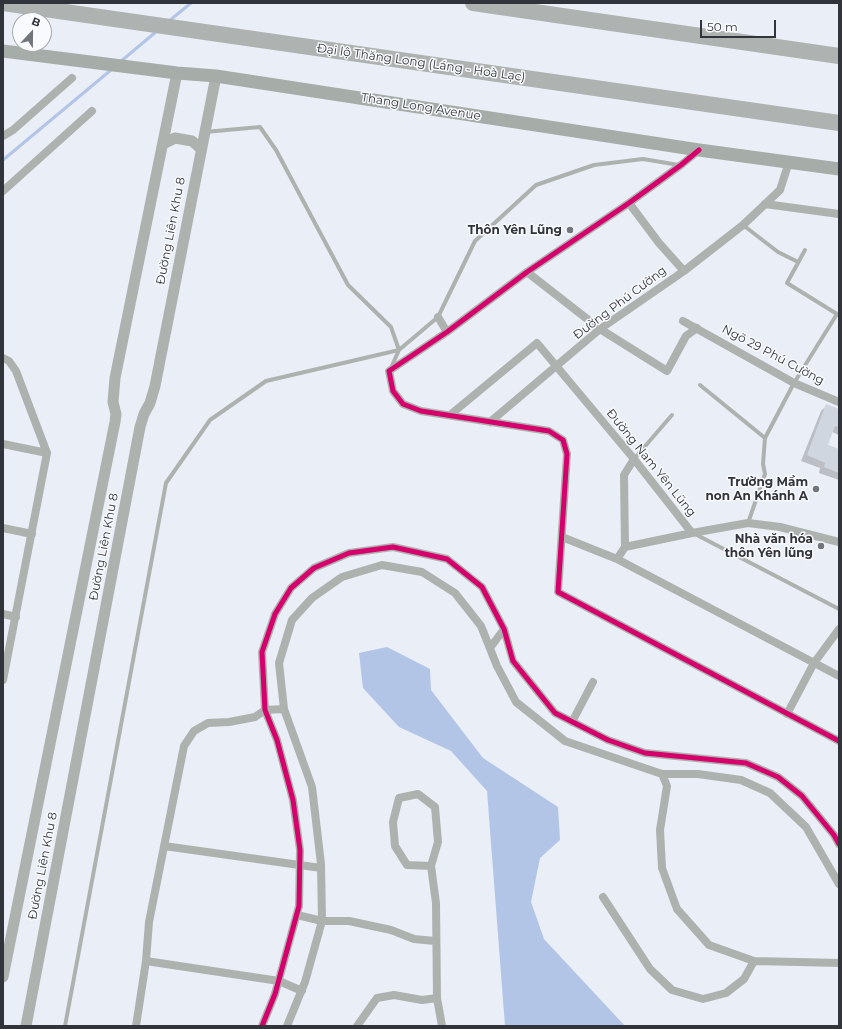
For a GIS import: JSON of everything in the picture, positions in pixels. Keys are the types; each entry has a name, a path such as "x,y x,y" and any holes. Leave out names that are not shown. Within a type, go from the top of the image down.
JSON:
{"highway":[{"name":"Đại lộ Thăng Long (Láng - Hoà Lạc)","path":"3,3 839,123"},
{"path":"473,3 839,56"}],"main road":[{"name":"Thang Long Avenue","path":"3,51 134,68 216,76 698,150 839,168"}],"street":[{"name":"Đường Liên Khu 8","path":"3,978 115,422 116,414 113,402 115,378 177,73"},
{"name":"Đường Liên Khu 8","path":"26,1026 140,427 155,386 200,150 216,76"},
{"path":"3,136 13,130 72,78"},
{"path":"3,191 92,111"},
{"path":"162,144 175,138 192,141 200,150"},
{"path":"698,150 681,165 629,203 527,272 447,332 389,371 393,391 403,404 421,411 549,432 563,440 567,454 558,592 839,741"},
{"name":"Đường Phú Cường","path":"490,422 556,368 600,329 684,271 743,225 780,190 789,162"},
{"path":"629,203 659,243 684,271"},
{"path":"765,204 839,214"},
{"path":"527,272 600,329 667,371 686,336 697,328"},
{"path":"438,317 447,332"},
{"name":"Ngõ 29 Phú Cường","path":"683,321 794,382 839,402"},
{"name":"Đường Nam Yên Lũng","path":"450,415 537,343 556,368 634,459 692,533 748,523 780,527 839,542"},
{"path":"3,358 9,361 16,371 47,453 3,680"},
{"path":"3,444 47,453"},
{"path":"617,559 625,547 624,475 634,459"},
{"path":"3,528 32,534"},
{"path":"625,547 692,533"},
{"path":"562,537 617,559 839,676"},
{"path":"262,1026 279,981 299,906 300,850 293,800 277,740 265,710 262,652 275,614 291,588 314,568 349,553 393,547 447,559 482,587 504,629 513,661 555,713 608,740 645,753 746,763 778,776 802,796 834,835 839,844"},
{"path":"287,1026 302,991 322,921 321,868 312,787 284,709 279,663 292,620 312,598 342,577 382,565 422,572 455,593 482,626 497,666 516,702 565,741 662,774 698,774 741,780 770,793 806,827 839,884"},
{"path":"3,614 16,617"},
{"path":"490,648 504,629"},
{"path":"787,714 814,663 839,629"},
{"path":"572,722 593,682"},
{"path":"136,1026 146,960 149,922 184,746 194,731 208,723 229,722 255,717 265,710 284,709"},
{"path":"662,774 668,786 660,830 662,868 677,909 709,945 754,961 839,963"},
{"path":"431,866 407,865 395,846 393,822 399,798 418,794 436,807 438,842 431,866 436,904 436,998 442,1026"},
{"path":"164,846 321,868"},
{"path":"603,897 650,969 672,990 703,999 726,993 744,979 754,961"},
{"path":"297,915 322,921 349,921 391,930 414,939 435,941"},
{"path":"146,960 279,981 302,991"},
{"path":"357,1026 377,998 394,995 422,1000 436,998"}],"lane":[{"path":"204,133 260,127 276,150 348,285 391,327 399,350"},
{"path":"389,371 399,350 438,317 475,241 536,185 594,165 643,159 681,165"},
{"path":"743,225 778,252 798,262"},
{"path":"748,523 765,474 763,464 765,438 794,382 837,314 787,283 805,250"},
{"path":"65,1026 166,484 210,420 266,381 399,350"},
{"path":"700,385 765,438"},
{"path":"634,459 672,415"},
{"path":"692,533 839,610"}],"water":[{"path":"387,647 430,669 431,690 483,758 558,807 560,840 540,858 531,902 544,939 625,1026 505,1026 487,791 451,751 399,727 363,688 359,653"}],"building":[{"path":"826,404 839,409 839,427 835,426 828,445 839,449 839,473 824,467 825,463 807,455"}],"waterway":[{"path":"169,21 191,3"},
{"path":"120,62 157,31"},
{"path":"3,160 111,70"}],"cycle path":[{"path":"699,150 629,203 527,272 447,332 389,371 393,391 403,404 421,411 549,431 563,440 567,454 558,592 839,741"},
{"path":"262,1026 275,994 299,906 300,850 293,800 277,740 265,710 262,652 275,614 291,588 314,568 349,553 393,547 447,559 482,587 504,629 513,661 555,713 608,740 645,753 746,763 778,777 802,796 834,835 839,844"}],"place":[{"name":"Thôn Yên Lũng","path":"570,230"},
{"name":"Trường Mầm non An Khánh A","path":"816,489"},
{"name":"Nhà văn hóa thôn Yên lũng","path":"821,546"}]}
